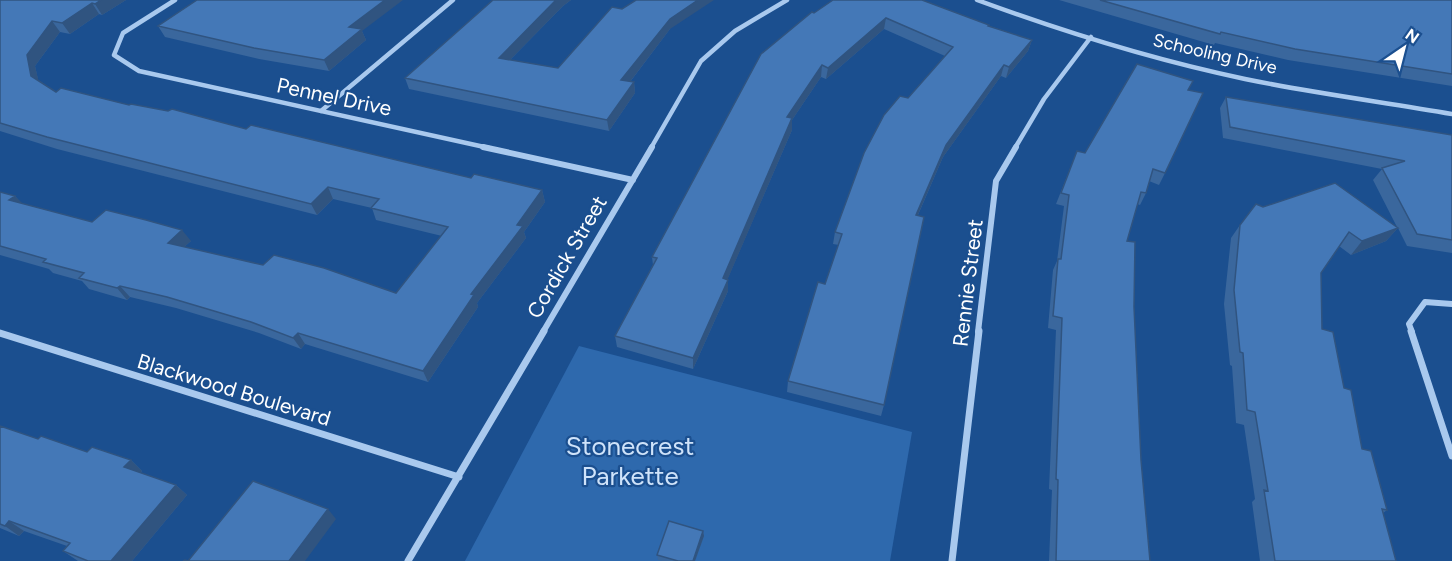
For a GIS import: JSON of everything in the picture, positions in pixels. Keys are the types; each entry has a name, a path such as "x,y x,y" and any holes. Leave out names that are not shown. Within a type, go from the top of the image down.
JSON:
{"street":[{"name":"Pennel Drive","path":"175,0 123,33 114,55 139,70 633,180"},
{"path":"321,111 453,0"},
{"name":"Cordick Street","path":"408,561 701,61 735,31 787,0"},
{"name":"Schooling Drive","path":"977,0 1025,18 1175,63 1246,79 1452,114"},
{"name":"Rennie Street","path":"952,561 996,182 1044,99 1091,37"},
{"path":"1452,304 1425,302 1409,324 1452,456"},
{"name":"Blackwood Boulevard","path":"0,333 459,477"}],"green space":[{"name":"Stonecrest Parkette","path":"579,346 912,432 890,561 465,561"}],"building":[{"path":"0,0 101,0 95,4 92,3 62,23 52,21 27,55 31,76 56,92 61,88 129,105 168,111 172,109 246,129 251,125 471,178 474,174 542,190 517,225 523,226 471,294 474,295 423,371 298,333 293,338 251,322 167,297 79,278 84,273 43,262 46,259 0,246 0,192 15,196 9,200 92,222 106,210 146,220 182,230 168,243 263,265 274,255 324,268 396,293 448,227 371,208 379,199 328,187 311,204 0,123"},
{"path":"197,0 385,0 349,27 362,29 324,60 254,48 158,26"},
{"path":"493,0 556,0 499,58 558,68 612,7 622,9 636,0 698,0 670,19 621,80 634,82 607,120 405,78"},
{"path":"833,0 922,0 988,26 1032,40 1009,67 1004,65 946,145 916,215 924,217 884,405 788,381 818,282 825,284 842,234 835,232 864,153 884,115 900,96 908,98 953,47 886,18 828,68 822,65 787,117 792,118 723,278 728,280 693,358 615,336 657,258 652,257 761,54 812,12 814,13"},
{"path":"1100,0 1452,0 1452,74 1295,49 1221,32 1220,34"},
{"path":"1137,64 1193,81 1188,90 1203,93 1165,173 1153,169 1146,193 1141,192 1127,241 1135,242 1134,307 1141,460 1150,561 1056,561 1058,480 1056,479 1062,318 1053,316 1058,259 1061,259 1069,195 1061,193 1077,151 1085,153"},
{"path":"1226,97 1452,135 1452,240 1417,234 1382,168 1405,161 1230,127"},
{"path":"1335,183 1398,228 1362,241 1349,232 1321,273 1322,329 1333,332 1344,388 1351,390 1362,449 1371,451 1387,510 1382,509 1396,561 1275,561 1264,490 1268,491 1255,412 1247,410 1243,353 1240,352 1234,290 1240,225 1256,204 1263,207"},
{"path":"0,426 38,439 41,436 87,452 92,447 131,460 124,467 176,485 111,561 88,561 63,551 70,543 9,521 5,526 0,524"},
{"path":"253,481 328,509 289,561 188,561"},
{"path":"669,521 703,531 693,561 678,561 657,555"}]}
